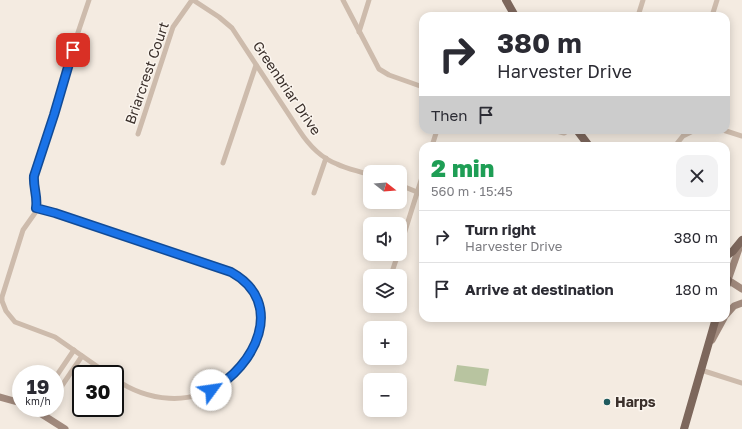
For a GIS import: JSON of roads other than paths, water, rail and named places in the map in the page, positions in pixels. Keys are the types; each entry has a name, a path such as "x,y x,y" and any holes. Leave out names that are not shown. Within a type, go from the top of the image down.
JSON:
{"main road":[{"path":"506,0 512,12"},
{"path":"730,253 742,240"},
{"path":"730,274 742,240"},
{"path":"730,283 742,289"},
{"path":"730,310 734,306 742,303"},
{"path":"684,429 715,322"},
{"path":"706,351 722,322"},
{"path":"0,397 12,400"},
{"path":"51,417 64,429"}],"street":[{"path":"89,0 68,62 54,115 34,176 33,184 36,208 33,217 23,230 2,301 6,311 15,322 55,337 95,365"},
{"name":"Greenbriar Drive","path":"193,0 219,17 232,28 310,145 326,158 343,167 363,173"},
{"name":"Briarcrest Court","path":"138,134 173,27 193,0"},
{"path":"343,0 379,69 389,75 419,86"},
{"path":"359,32 369,0"},
{"path":"639,12 643,0"},
{"path":"713,12 717,0"},
{"path":"223,163 256,65"},
{"path":"730,132 742,136"},
{"path":"678,142 683,136 687,134"},
{"path":"314,193 326,158"},
{"path":"407,188 418,192"},
{"path":"407,226 419,188"},
{"path":"36,208 231,272 246,282 258,301 262,318 260,329 252,350 238,370 218,387 200,395 167,398 140,393 124,384"},
{"path":"393,269 396,261"},
{"path":"64,365 74,350"},
{"path":"64,383 82,356"},
{"path":"701,370 742,383"}],"place":[{"name":"Harps","path":"607,402"}]}
